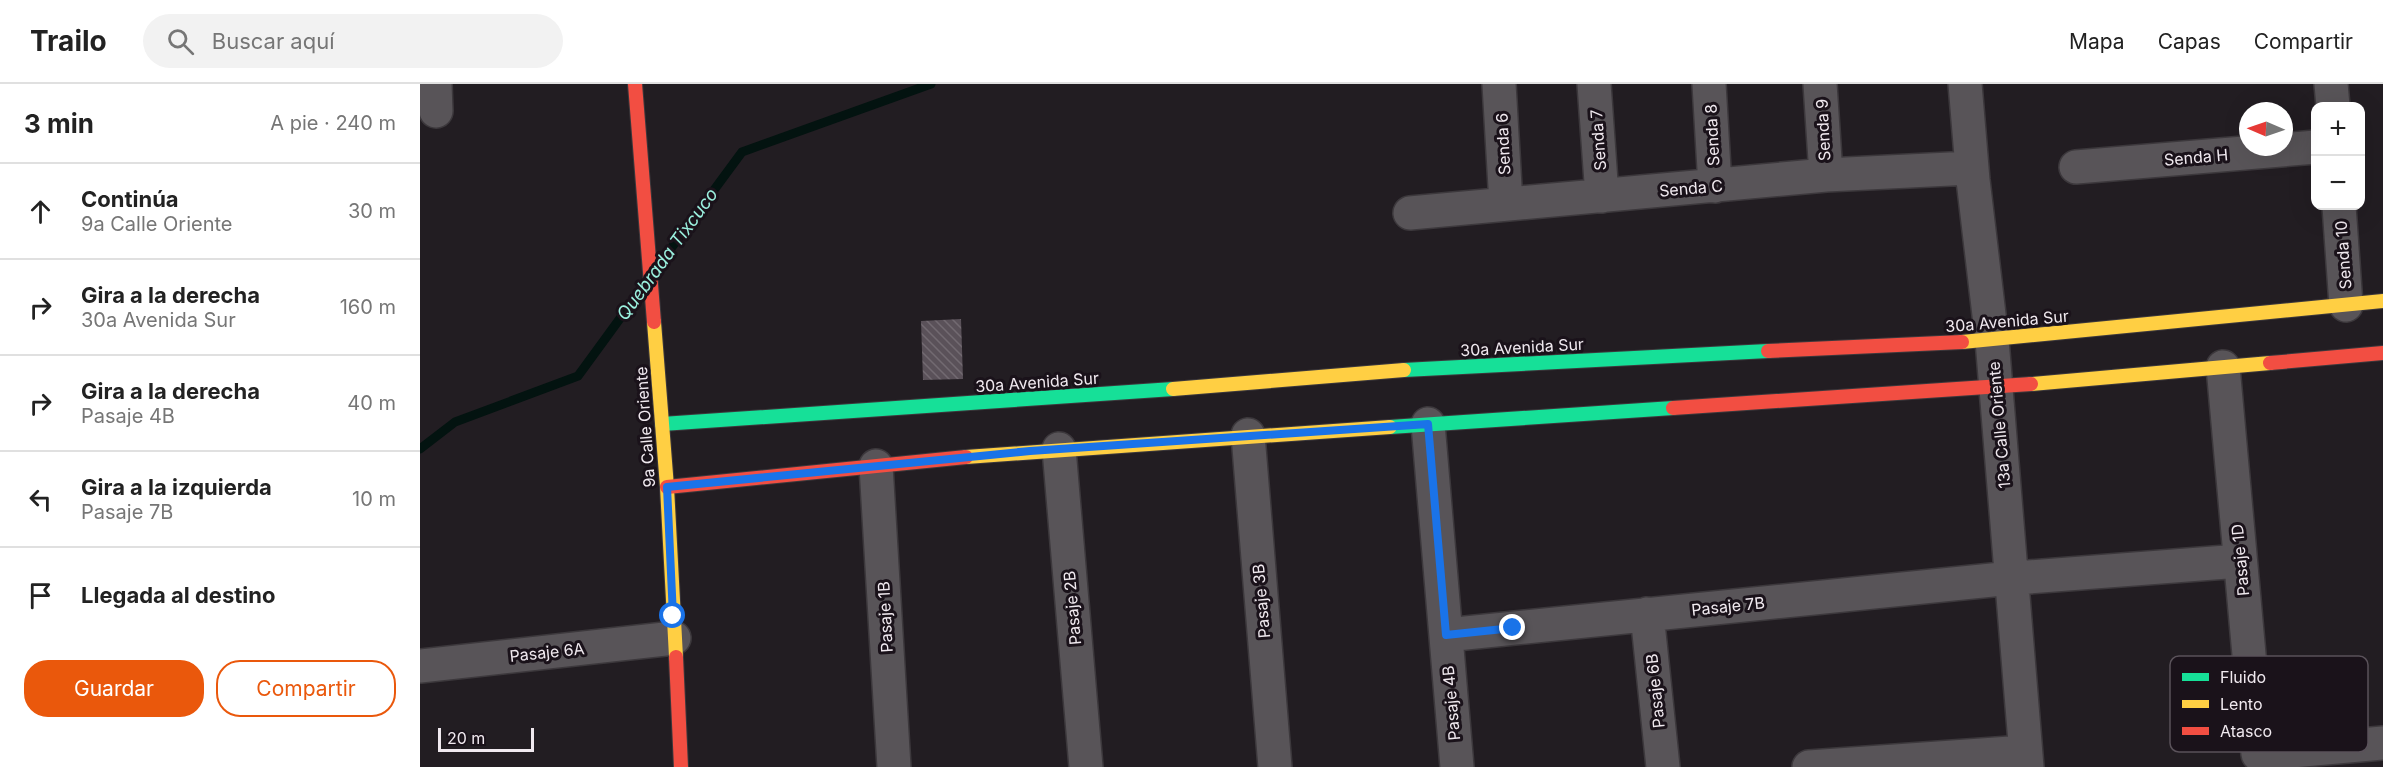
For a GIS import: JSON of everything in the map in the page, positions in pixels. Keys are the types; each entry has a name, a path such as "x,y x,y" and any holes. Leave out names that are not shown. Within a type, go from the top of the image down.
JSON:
{"street":[{"name":"9a Calle Oriente","path":"635,84 651,304 663,424 681,767"},
{"name":"Senda 6","path":"1499,84 1506,204"},
{"name":"Senda 7","path":"1594,84 1602,196"},
{"name":"Senda 8","path":"1709,84 1715,186"},
{"name":"Senda 9","path":"1820,84 1826,175"},
{"name":"13a Calle Oriente","path":"1965,84 1971,168 1992,340 2026,759"},
{"path":"2331,84 2333,102"},
{"name":"Senda H","path":"2076,167 2311,147"},
{"name":"Senda C","path":"1410,213 1826,175 1971,168"},
{"name":"Senda 10","path":"2339,210 2346,305"},
{"name":"30a Avenida Sur","path":"663,424 1115,398 1400,370 1992,340 2383,301"},
{"path":"667,487 1059,449 1116,440 1248,435 1996,387 2383,353"},
{"name":"Pasaje 1D","path":"2223,367 2249,656"},
{"name":"Pasaje 4B","path":"1428,424 1457,767"},
{"name":"Pasaje 3B","path":"1248,435 1275,767"},
{"name":"Pasaje 2B","path":"1059,449 1086,767"},
{"name":"Pasaje 1B","path":"876,466 894,767"},
{"name":"Pasaje 7B","path":"1446,635 2011,578 2240,561"},
{"name":"Pasaje 6B","path":"1647,614 1663,767"},
{"name":"Pasaje 6A","path":"420,666 674,638"},
{"name":"Pasaje 1D","path":"2368,744 2383,743"},
{"name":"Pasaje 1D","path":"2258,752 2258,754 2281,752"},
{"path":"1809,767 2026,759"}],"building":[{"path":"961,319 963,379 923,380 921,321"}],"waterway":[{"name":"Quebrada Tixcuco","path":"658,266 742,152 931,84"},
{"name":"Quebrada Tixcuco","path":"420,449 455,422 578,376 643,287"}],"traffic: fast":[{"path":"1404,370 1768,351"},
{"path":"662,424 1173,389"},
{"path":"1390,427 1673,408"}],"traffic: slow":[{"path":"1962,342 2383,301"},
{"path":"654,322 667,487 676,657"},
{"path":"2031,384 2270,363"},
{"path":"1173,389 1404,370"},
{"path":"966,457 1390,427"}],"traffic: jam":[{"path":"635,84 654,322"},
{"path":"1768,351 1962,342"},
{"path":"2270,363 2383,353"},
{"path":"1673,408 2031,384"},
{"path":"667,487 966,457"},
{"path":"676,657 681,767"}],"route":[{"path":"673,616 667,487 1030,451 1428,424 1446,635 1513,628"}]}
